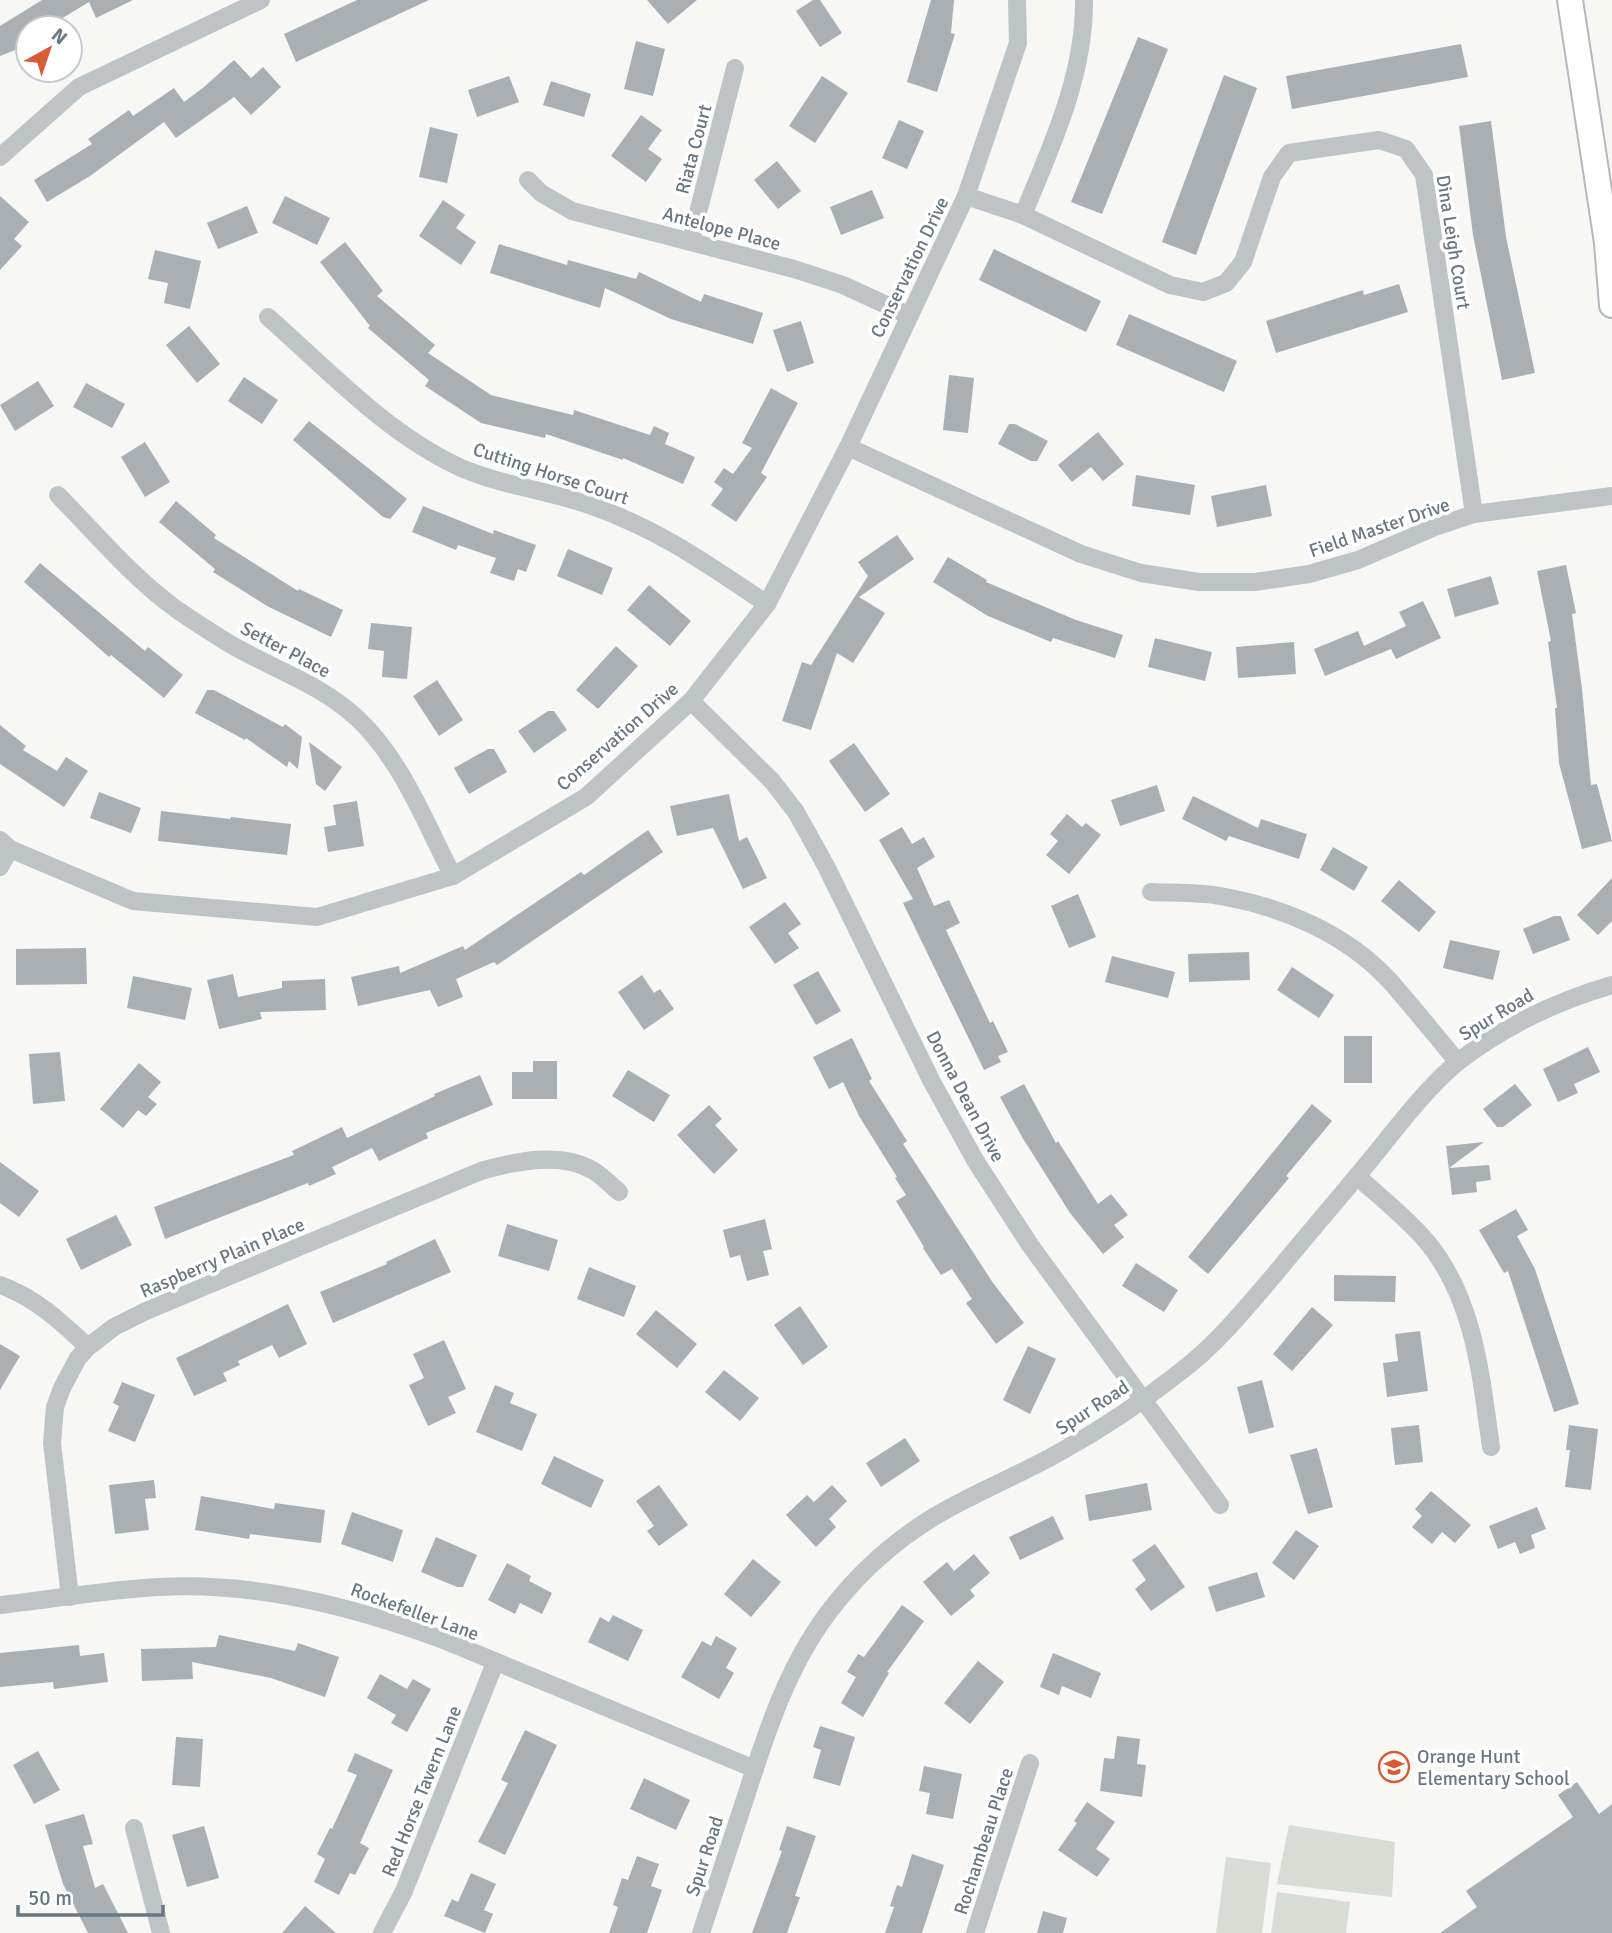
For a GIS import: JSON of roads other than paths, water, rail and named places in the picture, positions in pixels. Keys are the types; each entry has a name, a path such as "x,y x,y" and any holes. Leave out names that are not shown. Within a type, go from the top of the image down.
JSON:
{"main road":[{"path":"1570,0 1609,253 1612,305"}],"street":[{"path":"0,158 79,87 261,0"},
{"name":"Conservation Drive","path":"5,845 133,901 317,917 453,876 586,797 691,701 767,604 848,447 966,196 1018,43 1017,0"},
{"path":"1023,215 1055,137 1074,77 1084,0"},
{"name":"Riata Court","path":"691,240 736,68"},
{"name":"Dina Leigh Court","path":"966,196 1023,215 1170,285 1203,292 1226,283 1243,261 1272,177 1289,153 1379,140 1406,149 1424,175 1474,514"},
{"name":"Antelope Place","path":"528,180 541,193 572,211 794,269 844,285 908,315"},
{"name":"Cutting Horse Court","path":"268,317 371,408 429,451 491,480 588,505 637,523 685,549 767,604"},
{"name":"Field Master Drive","path":"848,447 1082,554 1141,572 1199,582 1255,582 1309,574 1358,560 1435,527 1474,514 1612,496"},
{"name":"Setter Place","path":"58,495 130,569 175,608 228,643 317,687 358,719 375,737 400,775 453,876"},
{"name":"Donna Dean Drive","path":"691,701 772,781 796,812 826,866 932,1082 975,1160 1030,1245 1220,1504"},
{"path":"0,867 5,845"},
{"path":"1151,892 1218,896 1272,908 1321,929 1354,950 1388,979 1458,1062"},
{"name":"Spur Road","path":"701,1933 780,1700 804,1649 835,1603 870,1565 902,1538 934,1517 1109,1424 1183,1370 1223,1332 1392,1133 1458,1062 1532,1015 1612,985"},
{"name":"Raspberry Plain Place","path":"70,1597 52,1424 62,1388 78,1358 114,1327 146,1311 481,1171 522,1161 567,1161 592,1170 619,1192"},
{"path":"1357,1176 1405,1219 1428,1244 1453,1284 1476,1348 1491,1447"},
{"path":"0,1285 47,1309 88,1347"},
{"name":"Rockefeller Lane","path":"0,1605 161,1587 250,1591 338,1605 388,1620 755,1769"},
{"name":"Red Horse Tavern Lane","path":"382,1933 404,1891 495,1663"},
{"name":"Rochambeau Place","path":"975,1933 1030,1763"},
{"path":"134,1828 161,1933"}],"place":[{"name":"Orange Hunt Elementary School","path":"1394,1767"}]}
